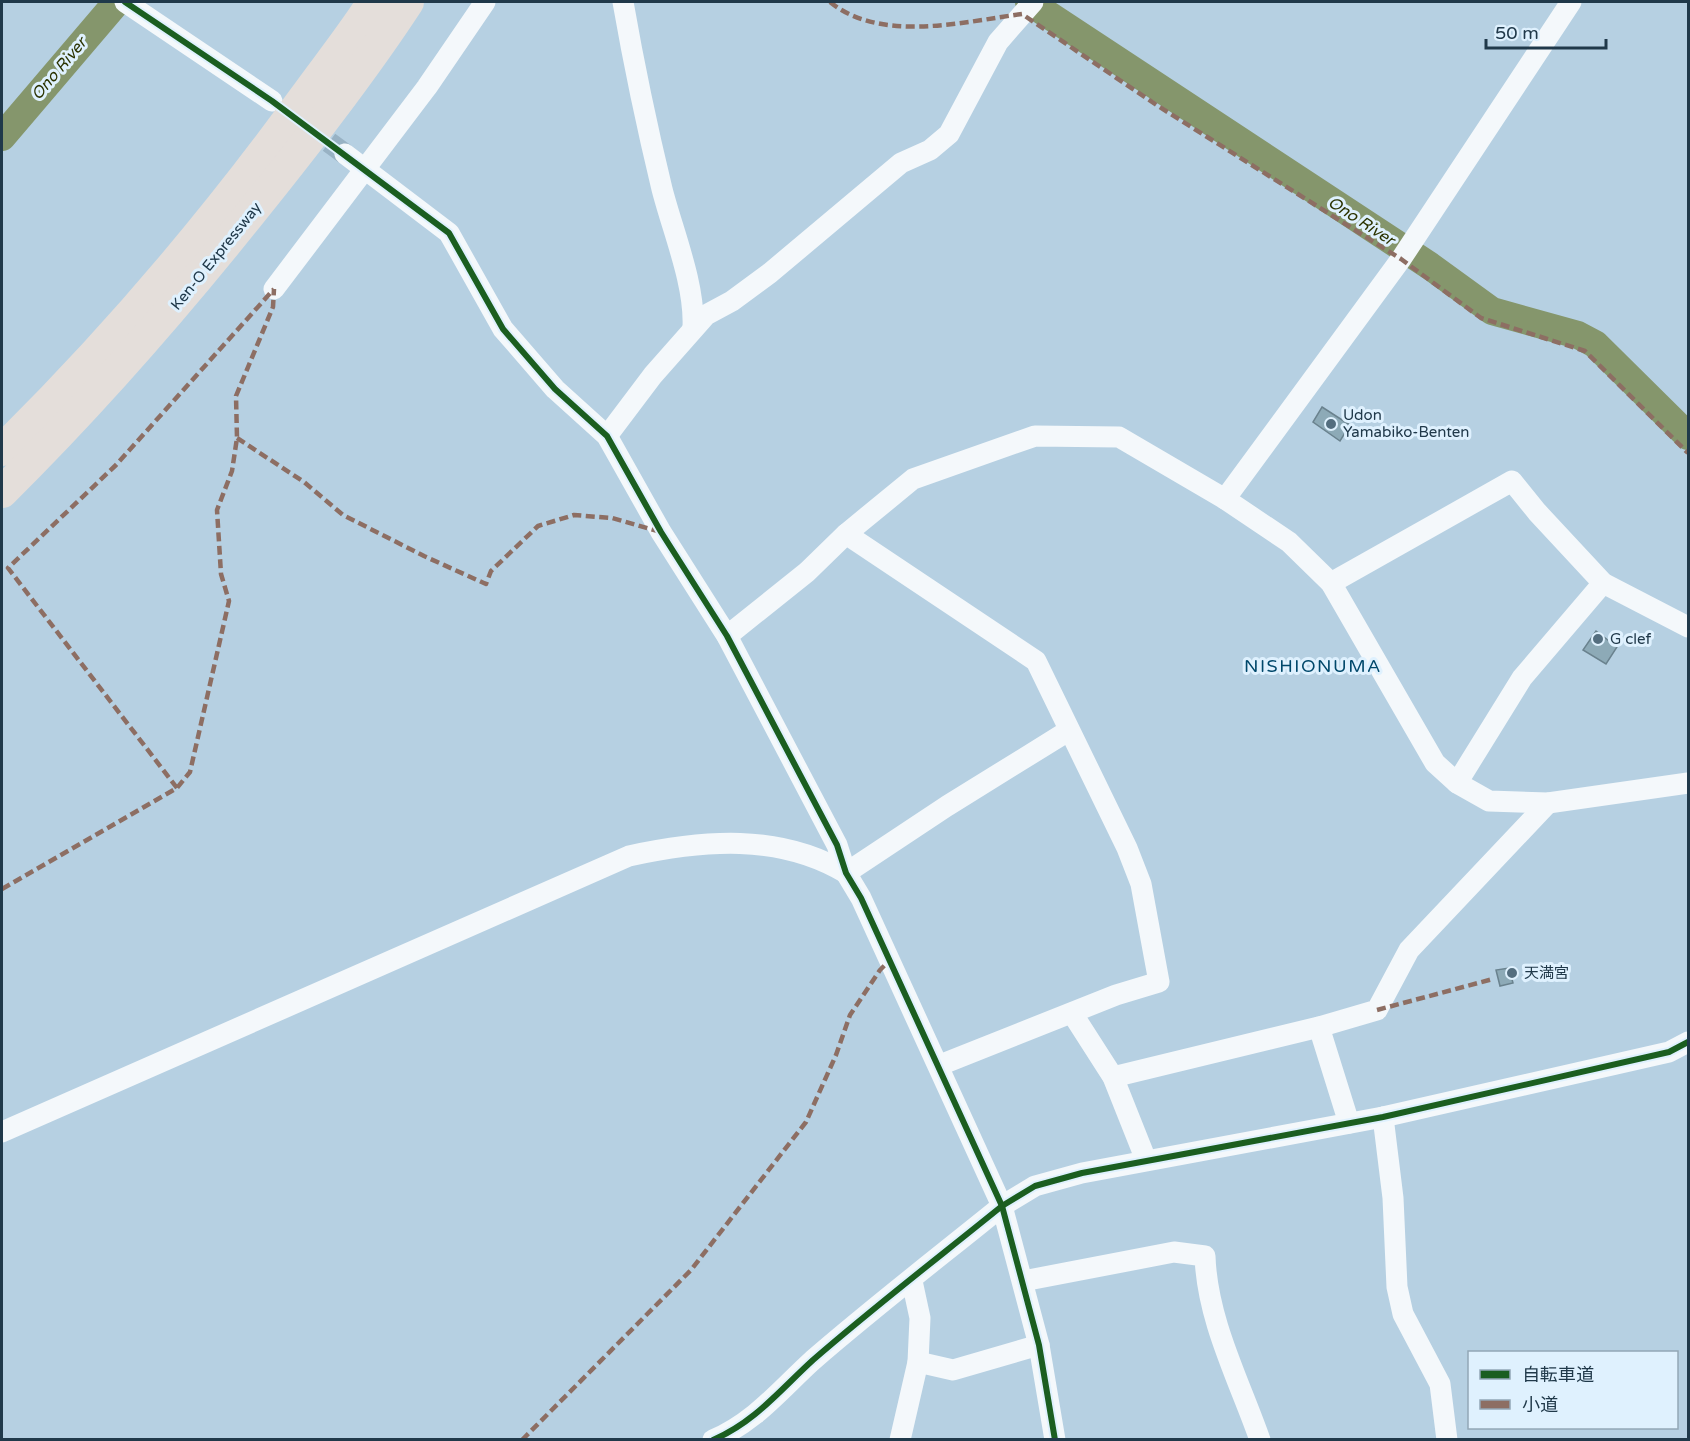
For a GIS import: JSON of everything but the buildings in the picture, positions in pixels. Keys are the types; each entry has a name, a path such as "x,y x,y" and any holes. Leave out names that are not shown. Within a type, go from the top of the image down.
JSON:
{"highway":[{"name":"Ken-O Expressway","path":"2,450 127,319 213,217 284,125 373,2"},
{"name":"Ken-O Expressway","path":"2,492 62,433 149,337 306,144 408,2"}],"street":[{"path":"274,289 427,87 485,2"},
{"path":"623,2 647,124 694,307 693,327"},
{"path":"1225,499 1401,259 1571,2"},
{"path":"127,3 272,101"},
{"path":"607,436 693,327 706,315 732,301 770,273 901,163 930,150 949,134 998,42 1028,7"},
{"path":"345,154 450,233 503,329 555,389 607,436 661,532 727,636 837,845 846,873 861,898 940,1065 1002,1206 1039,1345 1055,1440"},
{"path":"727,636 807,572 846,534 913,479 1035,435 1119,437 1225,499 1289,542 1331,584 1436,763 1457,783 1489,801 1548,803 1689,783"},
{"path":"1331,584 1512,481 1603,584 1689,627"},
{"path":"846,534 1036,661 1068,731 1127,848 1141,884 1158,982 1116,994 940,1065"},
{"path":"1457,783 1522,678 1603,584"},
{"path":"846,873 946,806 1068,731"},
{"path":"1113,1077 1319,1027 1377,1010 1409,950 1548,803"},
{"path":"2,1132 629,856 679,845 727,842 794,849 820,858 846,873"},
{"path":"1072,1013 1113,1077 1146,1160"},
{"path":"1319,1027 1349,1123"},
{"path":"712,1440 733,1431 758,1414 813,1360 1002,1206 1035,1186 1146,1160 1383,1117 1669,1052 1689,1042"},
{"path":"1383,1117 1393,1198 1397,1287 1402,1314 1440,1384 1447,1440"},
{"path":"1023,1281 1174,1251 1205,1256 1206,1282 1220,1329 1260,1440"},
{"path":"900,1440 918,1362 920,1318 912,1281"},
{"path":"918,1362 953,1370 1039,1345"}],"waterway":[{"name":"Ono River","path":"2,137 117,2"},
{"name":"Ono River","path":"1029,2 1430,266 1492,311 1578,335 1595,344 1688,436"}],"tunnel":[{"path":"304,124 345,154"}],"marked path":[{"path":"830,2 850,15 897,26 948,25 1022,14 1158,106 1401,259 1481,318 1585,351 1688,453"},
{"path":"177,788 8,568 116,465 274,289"},
{"path":"2,889 177,788 190,772 229,601 221,574 217,510 232,471 237,438 236,396 273,307 274,289"},
{"path":"237,438 304,482 343,515 486,584 491,571 538,526 574,515 612,518 661,532"},
{"path":"522,1440 691,1270 806,1122 836,1055 850,1015 880,970 890,960"},
{"path":"1377,1010 1493,979"}],"cycle path":[{"path":"125,2 272,101 449,233 503,329 555,389 607,436 661,532 727,636 837,845 846,873 861,898 1002,1206 1039,1345 1055,1440"},
{"path":"713,1440 728,1433 754,1415 813,1360 883,1301 1002,1206 1035,1186 1082,1173 1383,1117 1669,1052 1688,1042"}],"place":[{"name":"Udon Yamabiko-Benten","path":"1331,424"},
{"name":"G clef","path":"1598,639"},
{"name":"天満宮","path":"1512,973"}],"district":[{"name":"NISHIONUMA","path":"1313,666"}]}
